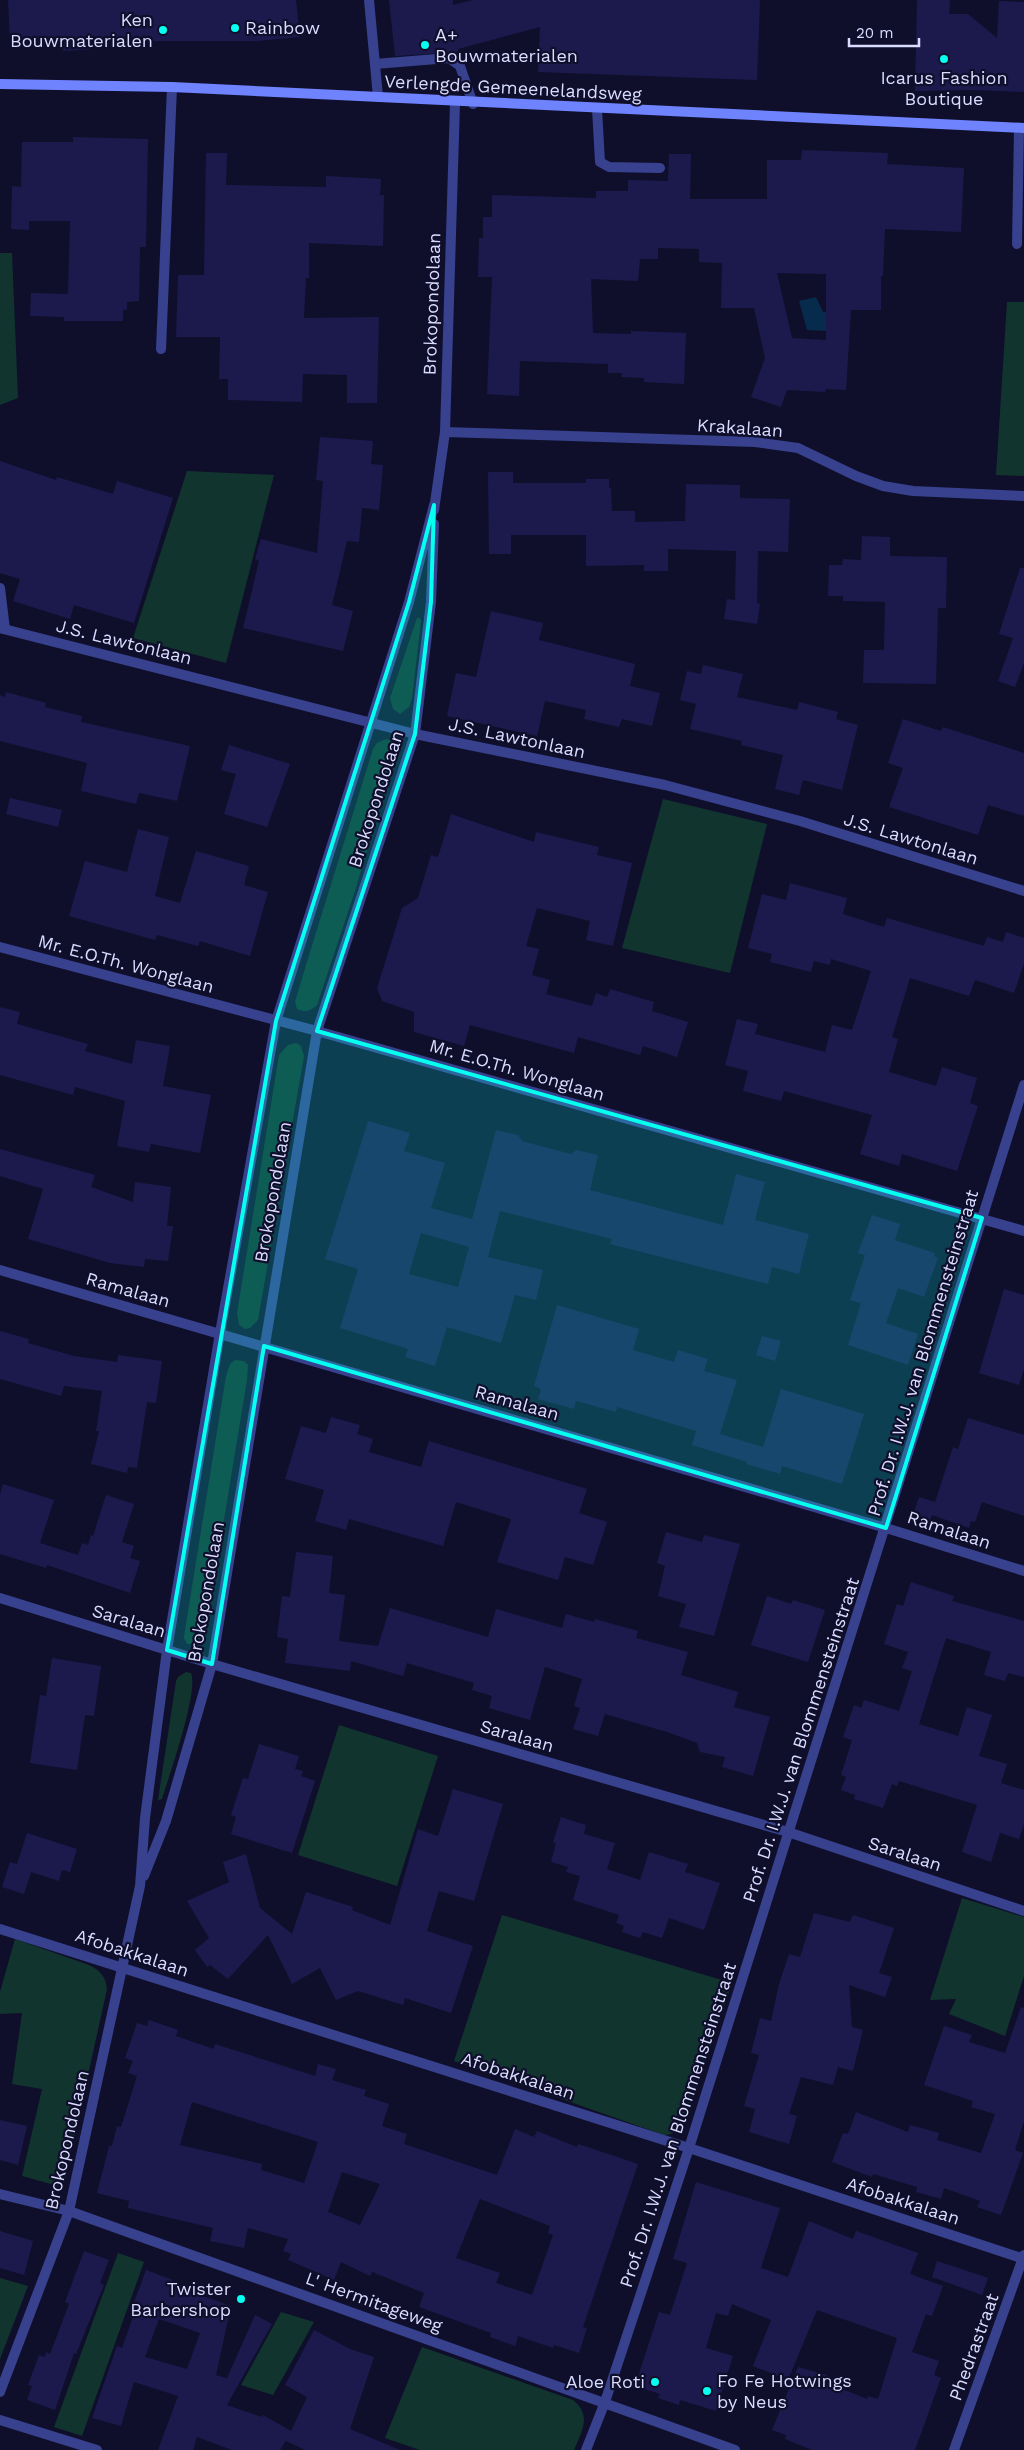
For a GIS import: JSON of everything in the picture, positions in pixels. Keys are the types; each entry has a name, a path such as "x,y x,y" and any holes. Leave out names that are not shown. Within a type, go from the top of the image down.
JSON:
{"street":[{"path":"369,0 378,98"},
{"path":"375,64 449,58 460,66 473,104"},
{"name":"Verlengde Gemeenelandsweg","path":"0,84 172,88 473,104 1022,128"},
{"path":"161,349 172,88"},
{"name":"Brokopondolaan","path":"140,1886 166,1821 212,1664 317,1031 416,734 431,602 434,505 444,432 455,103"},
{"path":"597,109 600,162 609,167 660,168"},
{"path":"1017,244 1022,128"},
{"name":"Krakalaan","path":"444,432 755,442 798,448 856,476 883,486 914,492 1024,496"},
{"name":"Brokopondolaan","path":"0,2392 69,2211 140,1886 146,1818 167,1650 220,1333 276,1021 409,602 434,505"},
{"path":"0,588 3,628"},
{"name":"J.S. Lawtonlaan","path":"3,628 416,734 665,785 800,821 1024,891"},
{"name":"Mr. E.O.Th. Wonglaan","path":"0,947 317,1031 1024,1231"},
{"name":"Prof. Dr. I.W.J. van Blommensteinstraat","path":"586,2450 605,2402 690,2148 1024,1085"},
{"name":"Ramalaan","path":"0,1270 886,1528 1024,1571"},
{"name":"Saralaan","path":"0,1598 212,1664 788,1832 1024,1911"},
{"name":"Afobakkalaan","path":"0,1929 690,2148 1024,2257"},
{"name":"L' Hermitageweg","path":"0,2194 69,2211 735,2450"},
{"name":"Phedrastraat","path":"954,2450 1024,2257"},
{"path":"0,2420 97,2450"}],"highlighted area":[{"path":"434,505 431,602 415,734 317,1031 982,1218 886,1528 264,1346 212,1664 167,1650 276,1021 409,602"}],"green space":[{"path":"0,253 12,253 18,398 0,405"},
{"path":"1007,302 1024,302 1024,476 996,475"},
{"path":"187,471 274,475 226,663 133,638"},
{"path":"417,618 420,618 421,621 412,699 409,707 400,714 393,709 390,698"},
{"path":"386,739 396,742 397,748 355,891 317,1005 308,1011 303,1011 297,1009 295,1002 306,965 373,749 377,743"},
{"path":"663,799 767,824 730,973 622,948"},
{"path":"296,1043 301,1046 304,1056 258,1320 250,1328 245,1329 239,1325 237,1313 279,1055 288,1045"},
{"path":"235,1360 244,1361 248,1365 247,1380 205,1635 194,1644 187,1644 184,1638 185,1630 226,1376 230,1364"},
{"path":"186,1672 191,1673 191,1697 162,1799 158,1800 176,1681 178,1677"},
{"path":"339,1725 438,1756 397,1886 298,1855"},
{"path":"962,1898 1024,1917 1024,1976 1005,2036 949,2014 956,1999 930,2000"},
{"path":"502,1915 732,1983 684,2124 677,2131 664,2135 454,2061"},
{"path":"15,1939 89,1965 102,1974 107,1989 65,2179 58,2186 22,2176 42,2089 12,2084 22,2013 0,2014 0,1992"},
{"path":"118,2253 144,2262 82,2436 54,2427"},
{"path":"0,2278 28,2286 0,2359"},
{"path":"281,2312 314,2322 273,2395 241,2385"},
{"path":"422,2347 573,2400 579,2406 584,2417 584,2424 574,2450 420,2450 385,2438"}],"water":[{"path":"816,297 823,312 849,314 847,332 807,330 799,301"}],"building":[{"path":"8,0 296,0 300,37 257,41 94,41 94,49 63,51 62,39 10,41"},
{"path":"389,0 453,0 453,5 473,0 760,0 757,80 538,72 540,27 458,49 458,52 395,56"},
{"path":"917,0 950,0 949,14 968,14 997,38 999,1 1024,2 1024,92 972,90 915,91"},
{"path":"73,137 148,139 146,247 140,247 139,301 127,302 127,310 123,310 123,321 64,321 64,317 30,316 31,293 68,294 70,221 29,221 29,230 11,229 12,186 21,187 22,142 73,142"},
{"path":"802,150 888,153 887,164 964,168 961,232 885,229 883,276 881,276 881,310 851,310 846,390 826,389 825,392 787,390 781,407 751,397 765,358 754,308 721,308 722,263 699,262 699,249 658,248 658,259 640,259 638,281 591,279 593,333 631,334 631,331 686,333 684,384 644,382 644,378 621,377 622,373 608,373 608,364 520,361 519,396 487,394 492,277 478,277 479,238 483,238 483,217 492,217 492,195 596,198 596,191 628,191 628,180 668,181 669,154 691,154 690,199 767,199 767,160 801,160","holes":["777,273 826,274 826,340 792,338"]},
{"path":"206,153 227,153 226,185 326,187 326,176 381,179 380,195 384,195 383,246 309,243 309,278 306,278 304,318 379,317 377,403 347,403 347,375 303,374 302,402 228,400 228,379 219,379 220,337 176,337 178,275 204,275"},
{"path":"320,437 373,441 371,464 383,465 379,510 362,508 359,542 347,541 332,605 353,611 343,651 243,628 259,561 255,559 261,539 317,553 323,481 316,480"},
{"path":"0,461 56,480 57,477 113,494 117,481 173,498 134,623 74,605 70,619 13,601 20,579 0,573"},
{"path":"488,472 513,472 513,483 586,483 586,479 609,479 612,511 635,511 635,522 685,521 686,484 740,485 740,498 790,499 788,552 758,551 757,603 760,604 757,624 724,619 727,599 735,600 736,551 668,549 668,571 644,571 644,565 586,566 586,535 511,535 511,554 489,554"},
{"path":"862,536 890,537 890,556 947,557 946,608 938,608 936,684 863,683 864,650 884,650 885,602 843,601 843,596 828,596 829,565 842,565 843,559 861,560"},
{"path":"1020,568 1024,568 1024,663 1015,687 998,681 1013,638 999,634"},
{"path":"491,611 543,623 539,640 635,664 630,686 660,693 652,726 622,719 619,727 584,719 586,710 545,701 537,736 447,716 456,673 476,677"},
{"path":"703,665 743,674 737,697 797,710 799,702 838,712 836,719 858,725 842,790 803,780 799,795 775,789 783,755 741,745 742,741 690,729 696,704 680,700 687,671 701,674"},
{"path":"6,692 46,703 45,707 82,716 81,722 190,746 177,801 139,793 136,804 81,791 87,763 0,741 0,695 5,697"},
{"path":"903,719 941,731 943,727 1024,753 1024,816 988,805 978,835 889,807 903,768 888,763"},
{"path":"229,745 290,764 267,827 224,814 236,774 221,770"},
{"path":"10,798 62,810 58,827 6,814"},
{"path":"451,814 534,842 536,832 599,847 597,855 632,863 613,946 586,940 590,921 537,908 526,946 539,949 532,975 550,980 546,994 592,1006 596,993 607,997 610,989 654,1002 652,1011 688,1022 677,1057 643,1046 640,1055 578,1037 574,1053 470,1025 464,1046 414,1032 414,1012 382,1001 377,988 402,908 418,898 431,855 438,857"},
{"path":"138,829 169,837 155,896 180,903 196,851 249,866 244,885 268,892 250,956 200,941 198,946 157,935 155,940 69,916 85,861 127,872"},
{"path":"790,883 847,898 843,914 884,927 887,918 984,946 987,937 1003,942 1006,932 1024,938 1024,963 1014,993 975,980 969,996 910,978 892,1037 898,1039 889,1072 936,1086 942,1067 977,1078 970,1103 978,1106 957,1171 902,1154 899,1166 860,1154 872,1115 784,1091 781,1101 743,1091 748,1071 725,1065 737,1019 758,1024 755,1034 825,1052 832,1025 852,1030 871,971 831,959 830,965 814,961 811,972 770,962 772,954 748,948 762,894 786,900"},
{"path":"0,1007 20,1012 17,1024 88,1044 85,1051 132,1064 136,1040 170,1046 163,1086 211,1095 200,1153 151,1144 149,1152 117,1146 125,1101 75,1087 73,1095 0,1075"},
{"path":"368,1121 410,1133 404,1151 445,1163 431,1208 472,1219 496,1130 518,1135 522,1141 571,1154 576,1150 598,1155 590,1190 723,1225 736,1174 765,1182 755,1220 809,1234 799,1274 772,1267 768,1284 610,1244 612,1239 500,1211 488,1257 543,1270 536,1300 515,1295 501,1343 447,1327 435,1366 405,1357 408,1349 340,1328 358,1269 325,1259","holes":["421,1233 469,1247 458,1287 409,1274"]},
{"path":"0,1149 95,1175 91,1187 133,1202 135,1182 171,1187 167,1226 173,1226 168,1261 145,1259 144,1267 110,1263 28,1239 43,1189 0,1176"},
{"path":"872,1215 900,1224 895,1240 935,1253 934,1256 938,1258 924,1297 898,1288 886,1323 918,1334 908,1365 848,1345 861,1303 850,1300 865,1255 858,1253"},
{"path":"1004,1289 1024,1295 1024,1369 1019,1385 979,1373"},
{"path":"557,1305 639,1329 633,1350 674,1362 678,1350 708,1359 704,1371 737,1380 720,1434 763,1447 781,1389 864,1414 842,1484 782,1466 780,1474 746,1464 747,1462 692,1445 696,1431 617,1407 616,1412 576,1401 574,1409 538,1399 541,1389 534,1386"},
{"path":"0,1331 29,1339 28,1343 74,1356 117,1362 118,1355 162,1361 156,1403 147,1402 137,1468 128,1467 127,1473 91,1464 99,1431 96,1431 102,1391 64,1386 61,1396 0,1379"},
{"path":"762,1336 781,1341 775,1361 756,1355"},
{"path":"331,1417 360,1425 357,1434 373,1439 369,1452 421,1467 429,1441 587,1489 579,1513 607,1522 593,1565 565,1557 558,1580 497,1562 511,1519 456,1502 443,1546 349,1519 346,1530 315,1521 324,1490 285,1479 301,1426 326,1433"},
{"path":"968,1418 1024,1435 1024,1516 982,1502 975,1522 971,1521 969,1528 932,1515 929,1523 912,1517 919,1497 935,1502 953,1447 958,1449"},
{"path":"3,1484 54,1500 40,1543 78,1555 82,1543 88,1545 91,1535 93,1536 106,1495 134,1504 122,1542 134,1546 130,1558 140,1561 130,1593 47,1565 46,1568 0,1554 0,1495"},
{"path":"666,1532 702,1542 704,1535 740,1544 714,1636 679,1627 686,1604 658,1596 665,1566 657,1563"},
{"path":"296,1552 333,1556 329,1593 345,1595 339,1641 378,1646 390,1608 488,1637 496,1609 562,1628 566,1614 594,1622 595,1619 638,1631 636,1638 688,1652 681,1675 738,1692 734,1707 770,1717 753,1776 722,1767 725,1757 700,1752 697,1743 605,1714 598,1736 573,1729 580,1708 574,1706 582,1679 545,1667 530,1720 489,1708 492,1696 472,1690 474,1683 407,1663 403,1676 351,1661 350,1671 285,1663 288,1639 277,1637 282,1596 290,1597"},
{"path":"911,1582 954,1596 952,1601 1024,1621 1024,1677 1008,1673 1005,1681 984,1675 991,1652 946,1638 919,1724 958,1736 967,1707 992,1715 979,1756 1007,1764 1001,1783 1024,1790 1024,1824 1019,1839 1000,1833 991,1862 962,1852 977,1805 899,1781 897,1786 892,1784 883,1808 854,1799 855,1795 841,1790 846,1777 841,1775 852,1740 843,1737 854,1705 861,1708 864,1700 899,1711 912,1671 902,1668 908,1652 884,1644 897,1604 903,1606"},
{"path":"767,1596 791,1604 793,1600 825,1610 808,1662 751,1645"},
{"path":"52,1658 101,1666 94,1716 85,1715 77,1770 30,1763 40,1695 46,1696"},
{"path":"259,1744 299,1756 295,1769 303,1771 301,1776 315,1781 292,1853 231,1834 236,1817 231,1815 243,1778 248,1779"},
{"path":"453,1789 503,1804 474,1901 439,1891 427,1931 473,1946 451,2013 405,1998 403,2005 358,1991 336,2000 320,1968 292,1984 268,1935 228,1979 210,1965 207,1967 195,1950 209,1938 187,1901 229,1882 223,1862 246,1854 260,1908 292,1934 306,1892 353,1907 352,1910 390,1925 418,1829 438,1836"},
{"path":"561,1817 586,1825 584,1834 615,1843 607,1869 640,1880 649,1852 688,1864 685,1872 720,1883 704,1930 669,1918 662,1938 643,1932 640,1938 622,1932 624,1926 616,1923 619,1915 573,1900 580,1876 566,1872 568,1867 551,1862 556,1843 553,1842"},
{"path":"27,1833 77,1849 70,1872 62,1870 59,1881 31,1872 24,1894 2,1887 10,1862 17,1864"},
{"path":"814,1913 850,1922 853,1915 894,1928 879,1973 892,1977 885,1997 849,1985 852,2027 863,2030 853,2071 838,2067 833,2085 801,2077 789,2114 797,2116 789,2144 749,2132 755,2109 744,2106 759,2055 751,2053 760,2018 771,2021 779,1984 789,1954 800,1957"},
{"path":"1021,2007 1024,2008 1024,2121 1015,2150 1023,2153 1001,2215 977,2207 980,2201 944,2188 941,2199 916,2192 917,2187 873,2174 872,2177 832,2162 843,2133 848,2134 856,2112 908,2132 910,2125 939,2133 937,2140 981,2153 995,2114 971,2107 973,2101 924,2085 944,2026 972,2035 969,2042 1005,2053"},
{"path":"149,2020 178,2030 176,2036 214,2049 215,2044 315,2076 318,2064 336,2069 332,2080 366,2090 364,2096 389,2104 382,2126 407,2134 404,2144 497,2175 515,2129 534,2137 537,2131 577,2147 578,2144 638,2164 583,2327 587,2328 579,2353 554,2345 553,2348 518,2336 515,2346 490,2337 491,2333 419,2307 424,2293 372,2272 370,2276 341,2262 334,2280 288,2260 291,2254 283,2251 288,2239 248,2228 244,2248 210,2241 213,2228 128,2208 129,2201 97,2193 109,2146 112,2146 117,2126 121,2127 137,2076 128,2073 133,2061 125,2058 137,2023 147,2026","holes":["192,2102 318,2142 304,2183 261,2170 262,2164 180,2145","342,2172 380,2184 360,2225 328,2212","480,2199 550,2226 548,2233 553,2235 532,2295 496,2283 500,2273 456,2258"]},
{"path":"0,2120 27,2126 18,2165 0,2160"},
{"path":"696,2182 780,2208 761,2268 788,2277 809,2221 853,2239 856,2231 918,2253 910,2274 943,2286 932,2316 926,2314 912,2352 939,2361 934,2375 941,2378 915,2450 812,2450 785,2439 786,2435 772,2430 798,2367 827,2375 825,2382 867,2399 868,2396 878,2399 897,2338 817,2310 788,2380 753,2366 771,2320 732,2304 728,2316 716,2313 706,2348 733,2356 716,2411 680,2400 679,2405 658,2398 660,2394 635,2386 659,2312 670,2315 687,2263 673,2259"},
{"path":"0,2231 33,2241 24,2275 0,2268"},
{"path":"84,2251 109,2260 100,2283 104,2285 76,2354 74,2353 55,2410 27,2400 32,2386 28,2385 39,2355 45,2357 46,2352 50,2354 69,2304 65,2302"},
{"path":"937,2261 988,2278 982,2295 932,2277"},
{"path":"146,2270 173,2280 172,2285 231,2306 216,2375 229,2379 227,2378 255,2315 272,2324 227,2405 262,2417 263,2415 291,2431 307,2397 285,2385 314,2330 350,2349 374,2357 350,2429 400,2450 305,2450 286,2441 287,2439 280,2450 232,2450 197,2437 193,2450 158,2450 178,2396 134,2382 121,2426 92,2418 117,2346 122,2348 135,2311 131,2310","holes":["159,2319 200,2333 187,2369 145,2357"]}],"place":[{"name":"Rainbow","path":"235,28"},
{"name":"Ken Bouwmaterialen","path":"163,30"},
{"name":"A+ Bouwmaterialen","path":"425,45"},
{"name":"Icarus Fashion Boutique","path":"944,59"},
{"name":"Twister Barbershop","path":"241,2299"},
{"name":"Aloe Roti","path":"655,2382"},
{"name":"Fo Fe Hotwings by Neus","path":"707,2391"}]}
